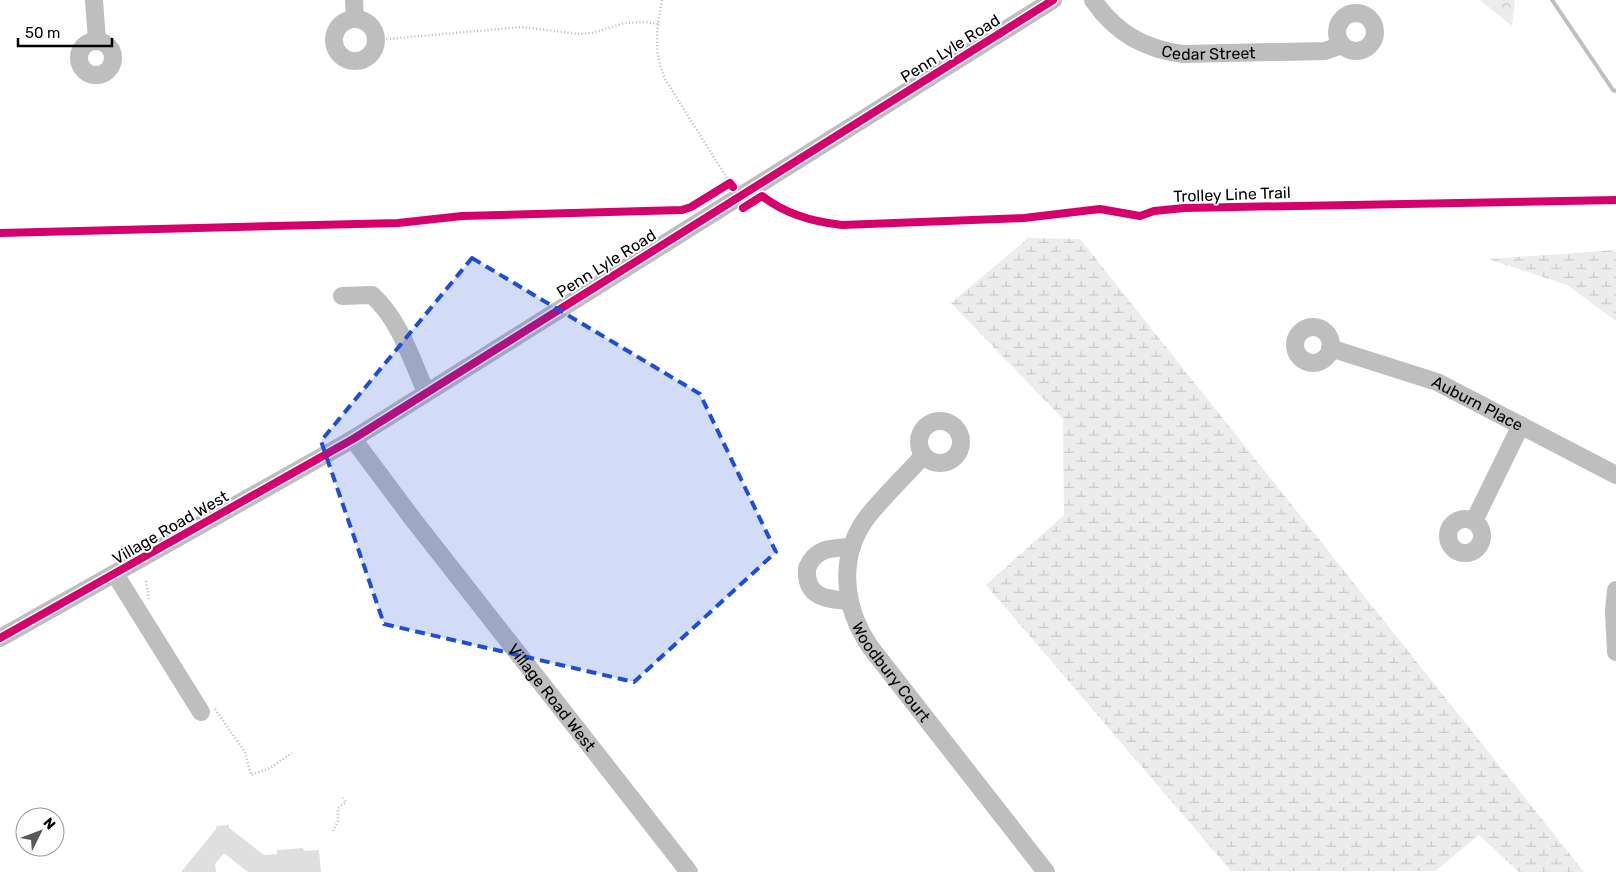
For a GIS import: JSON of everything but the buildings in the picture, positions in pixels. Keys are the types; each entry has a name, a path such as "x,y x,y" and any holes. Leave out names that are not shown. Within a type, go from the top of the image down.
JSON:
{"street":[{"path":"94,0 97,40"},
{"path":"354,0 355,19"},
{"name":"Penn Lyle Road","path":"353,438 1053,0"},
{"name":"Cedar Street","path":"1093,0 1113,25 1128,37 1163,52 1183,54 1325,52 1342,45"},
{"path":"355,19 370,24 376,33 374,50 362,61 350,61 342,57 334,45 336,32 341,24 355,19"},
{"path":"342,296 372,295 385,307 401,334 426,392"},
{"name":"Auburn Place","path":"1330,348 1437,382 1616,475"},
{"path":"1474,521 1521,425"},
{"name":"Village Road West","path":"0,638 353,438 412,518 689,872"},
{"name":"Woodbury Court","path":"923,456 868,516 852,547 848,564 849,601 854,619 871,648 1046,872"},
{"path":"849,601 829,599 814,592 806,576 807,568 817,552 826,548 852,547"},
{"path":"115,574 207,708"},
{"path":"1616,590 1614,611 1616,652"}],"path":[{"path":"662,0 658,24 657,52 665,78 731,185 722,188"},
{"path":"376,40 522,27 579,34 592,33 625,24 646,22 658,24"},
{"path":"146,581 146,589 154,607"},
{"path":"207,708 246,752 251,774 270,768 292,753"},
{"path":"334,831 338,821 338,808 346,802 343,798"}],"highlighted area":[{"path":"472,258 700,394 776,552 634,682 384,624 321,441"}],"green space":[{"path":"1480,0 1515,0 1512,26"},
{"path":"1028,238 1080,239 1584,872 1519,872 1479,835 1435,871 1231,871 986,585 1064,515 1063,419 951,303"},
{"path":"1616,250 1616,321 1567,285 1488,259"}],"waterway":[{"path":"1552,0 1613,90 1616,91"}],"cycle path":[{"path":"0,638 353,439 1053,0"},
{"path":"0,233 398,223 462,216 682,210 691,207 730,183 733,187"},
{"name":"Trolley Line Trail","path":"743,208 762,196 780,208 800,216 842,225 1024,218 1100,209 1140,216 1154,211 1184,208 1616,200"}]}
